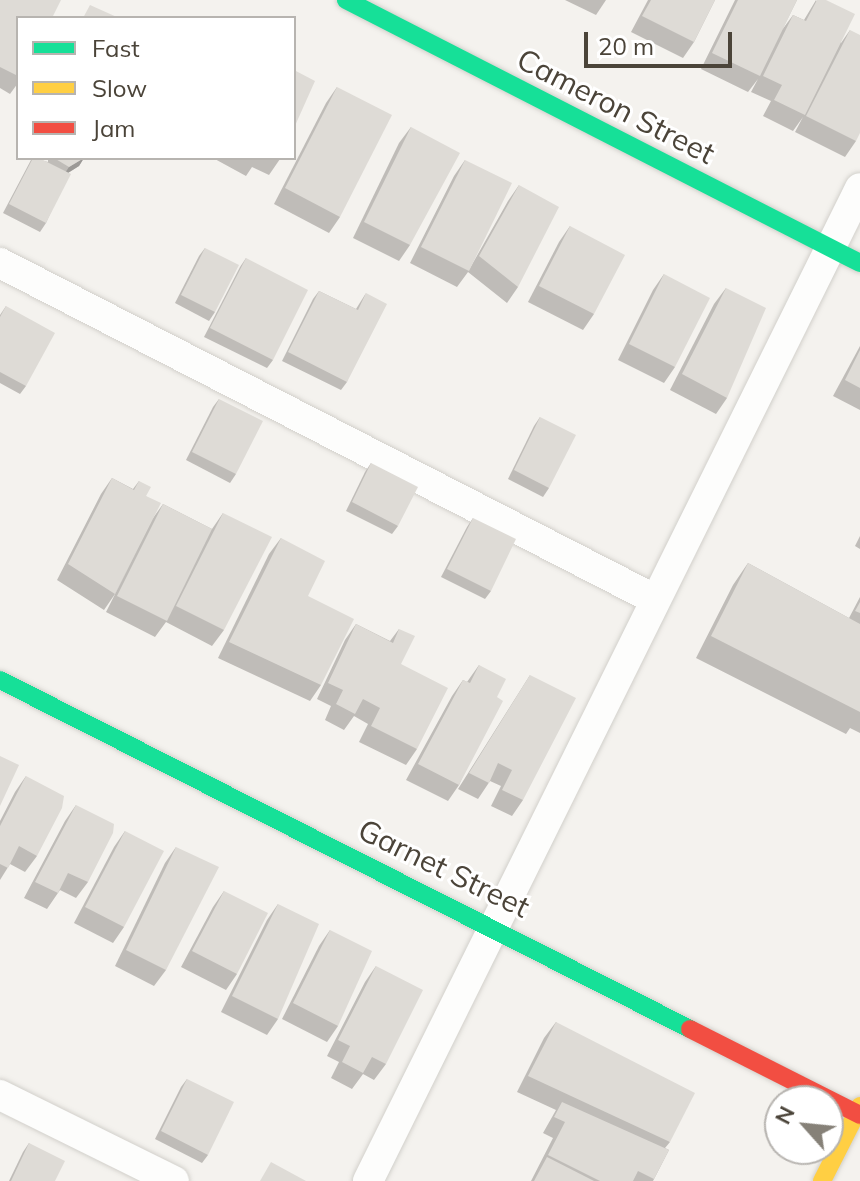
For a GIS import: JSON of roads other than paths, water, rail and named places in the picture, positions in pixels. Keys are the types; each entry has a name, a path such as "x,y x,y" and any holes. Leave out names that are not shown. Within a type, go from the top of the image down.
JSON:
{"street":[{"name":"Cameron Street","path":"346,0 860,263"},
{"name":"Garnet Street","path":"0,680 498,925 859,1111"},
{"path":"822,1181 859,1111"}],"lane":[{"path":"368,1181 498,925 860,188"},
{"path":"0,263 656,600"},
{"path":"0,1095 174,1181"}]}
